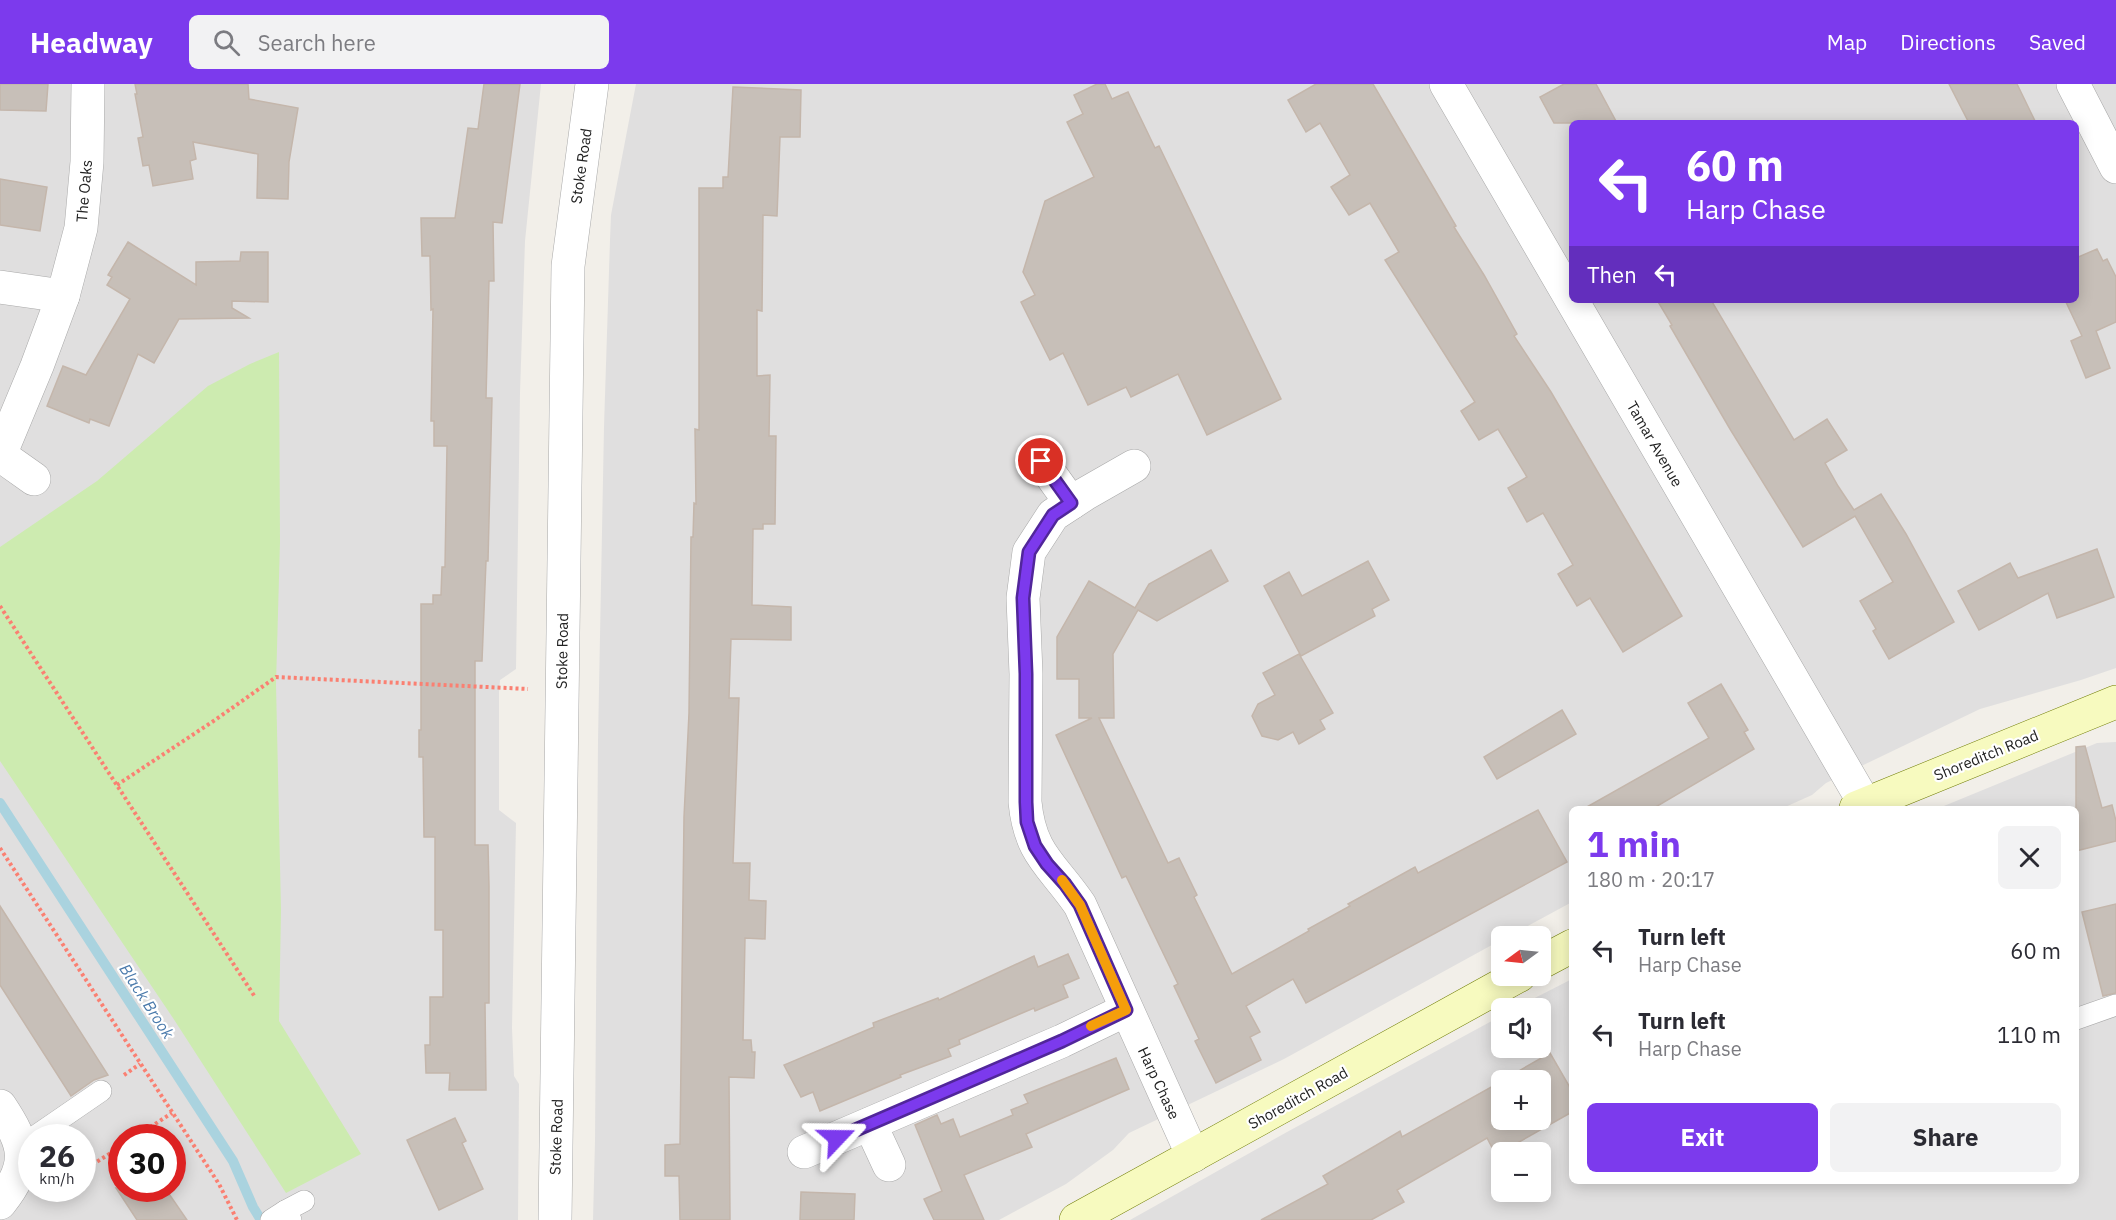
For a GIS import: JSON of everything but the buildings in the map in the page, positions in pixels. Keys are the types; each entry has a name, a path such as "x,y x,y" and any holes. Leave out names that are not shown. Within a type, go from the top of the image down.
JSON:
{"main road":[{"name":"Shoreditch Road","path":"1861,806 2116,702"},
{"path":"1551,957 1569,948"},
{"name":"Shoreditch Road","path":"1076,1220 1500,986"}],"street":[{"name":"The Oaks","path":"33,479 0,455 63,296 81,228 87,162 88,84"},
{"name":"Stoke Road","path":"555,1220 568,266 592,84"},
{"name":"Tamar Avenue","path":"1446,84 1569,298"},
{"path":"2073,84 2113,154"},
{"path":"0,287 63,296"},
{"name":"Tamar Avenue","path":"1572,303 1861,806"},
{"path":"1041,461 1071,503"},
{"name":"Harp Chase","path":"1134,466 1053,515 1029,552 1023,598 1027,822 1035,846 1080,905 1193,1156"},
{"path":"804,1152 1062,1041 1126,1010"},
{"path":"0,1106 18,1129"},
{"path":"870,1124 889,1165"},
{"path":"0,1203 15,1183 18,1173"}],"lane":[{"path":"2079,1018 2116,1005"},
{"path":"53,1124 101,1091"},
{"path":"280,1217 304,1201"}],"path":[{"path":"0,606 255,997"},
{"path":"117,785 276,677 561,690"},
{"path":"0,848 219,1184 237,1220"},
{"path":"155,1124 172,1113"}],"shaded area":[{"path":"0,84 541,84 525,241 520,393 516,669 500,680 499,692 499,810 516,823 512,1028 514,1076 519,1084 518,1220 0,1220"},
{"path":"636,84 2116,84 2116,668 1980,709 1826,783 1812,795 1787,806 1569,806 1569,904 1528,926 1491,926 1491,945 1284,1059 1129,1133 1113,1150 1066,1184 999,1220 593,1220 598,741 611,215"},
{"path":"2116,742 2116,1220 1130,1220 1491,1021 1491,1058 1551,1058 1551,998 1535,998 1569,981 1569,1184 2079,1184 2079,806 1944,806 2097,743"}],"green space":[{"path":"279,352 280,542 276,684 281,910 279,1021 361,1154 286,1193 173,1018 0,761 0,547 97,481 208,386"}],"waterway":[{"name":"Black Brook","path":"0,803 233,1161 261,1220"}],"slow traffic":[{"path":"1062,880 1080,905 1126,1010 1091,1026"}],"route":[{"path":"837,1138 1062,1041 1126,1010 1080,905 1035,846 1027,822 1023,598 1029,552 1053,515 1071,503 1041,461"}]}
